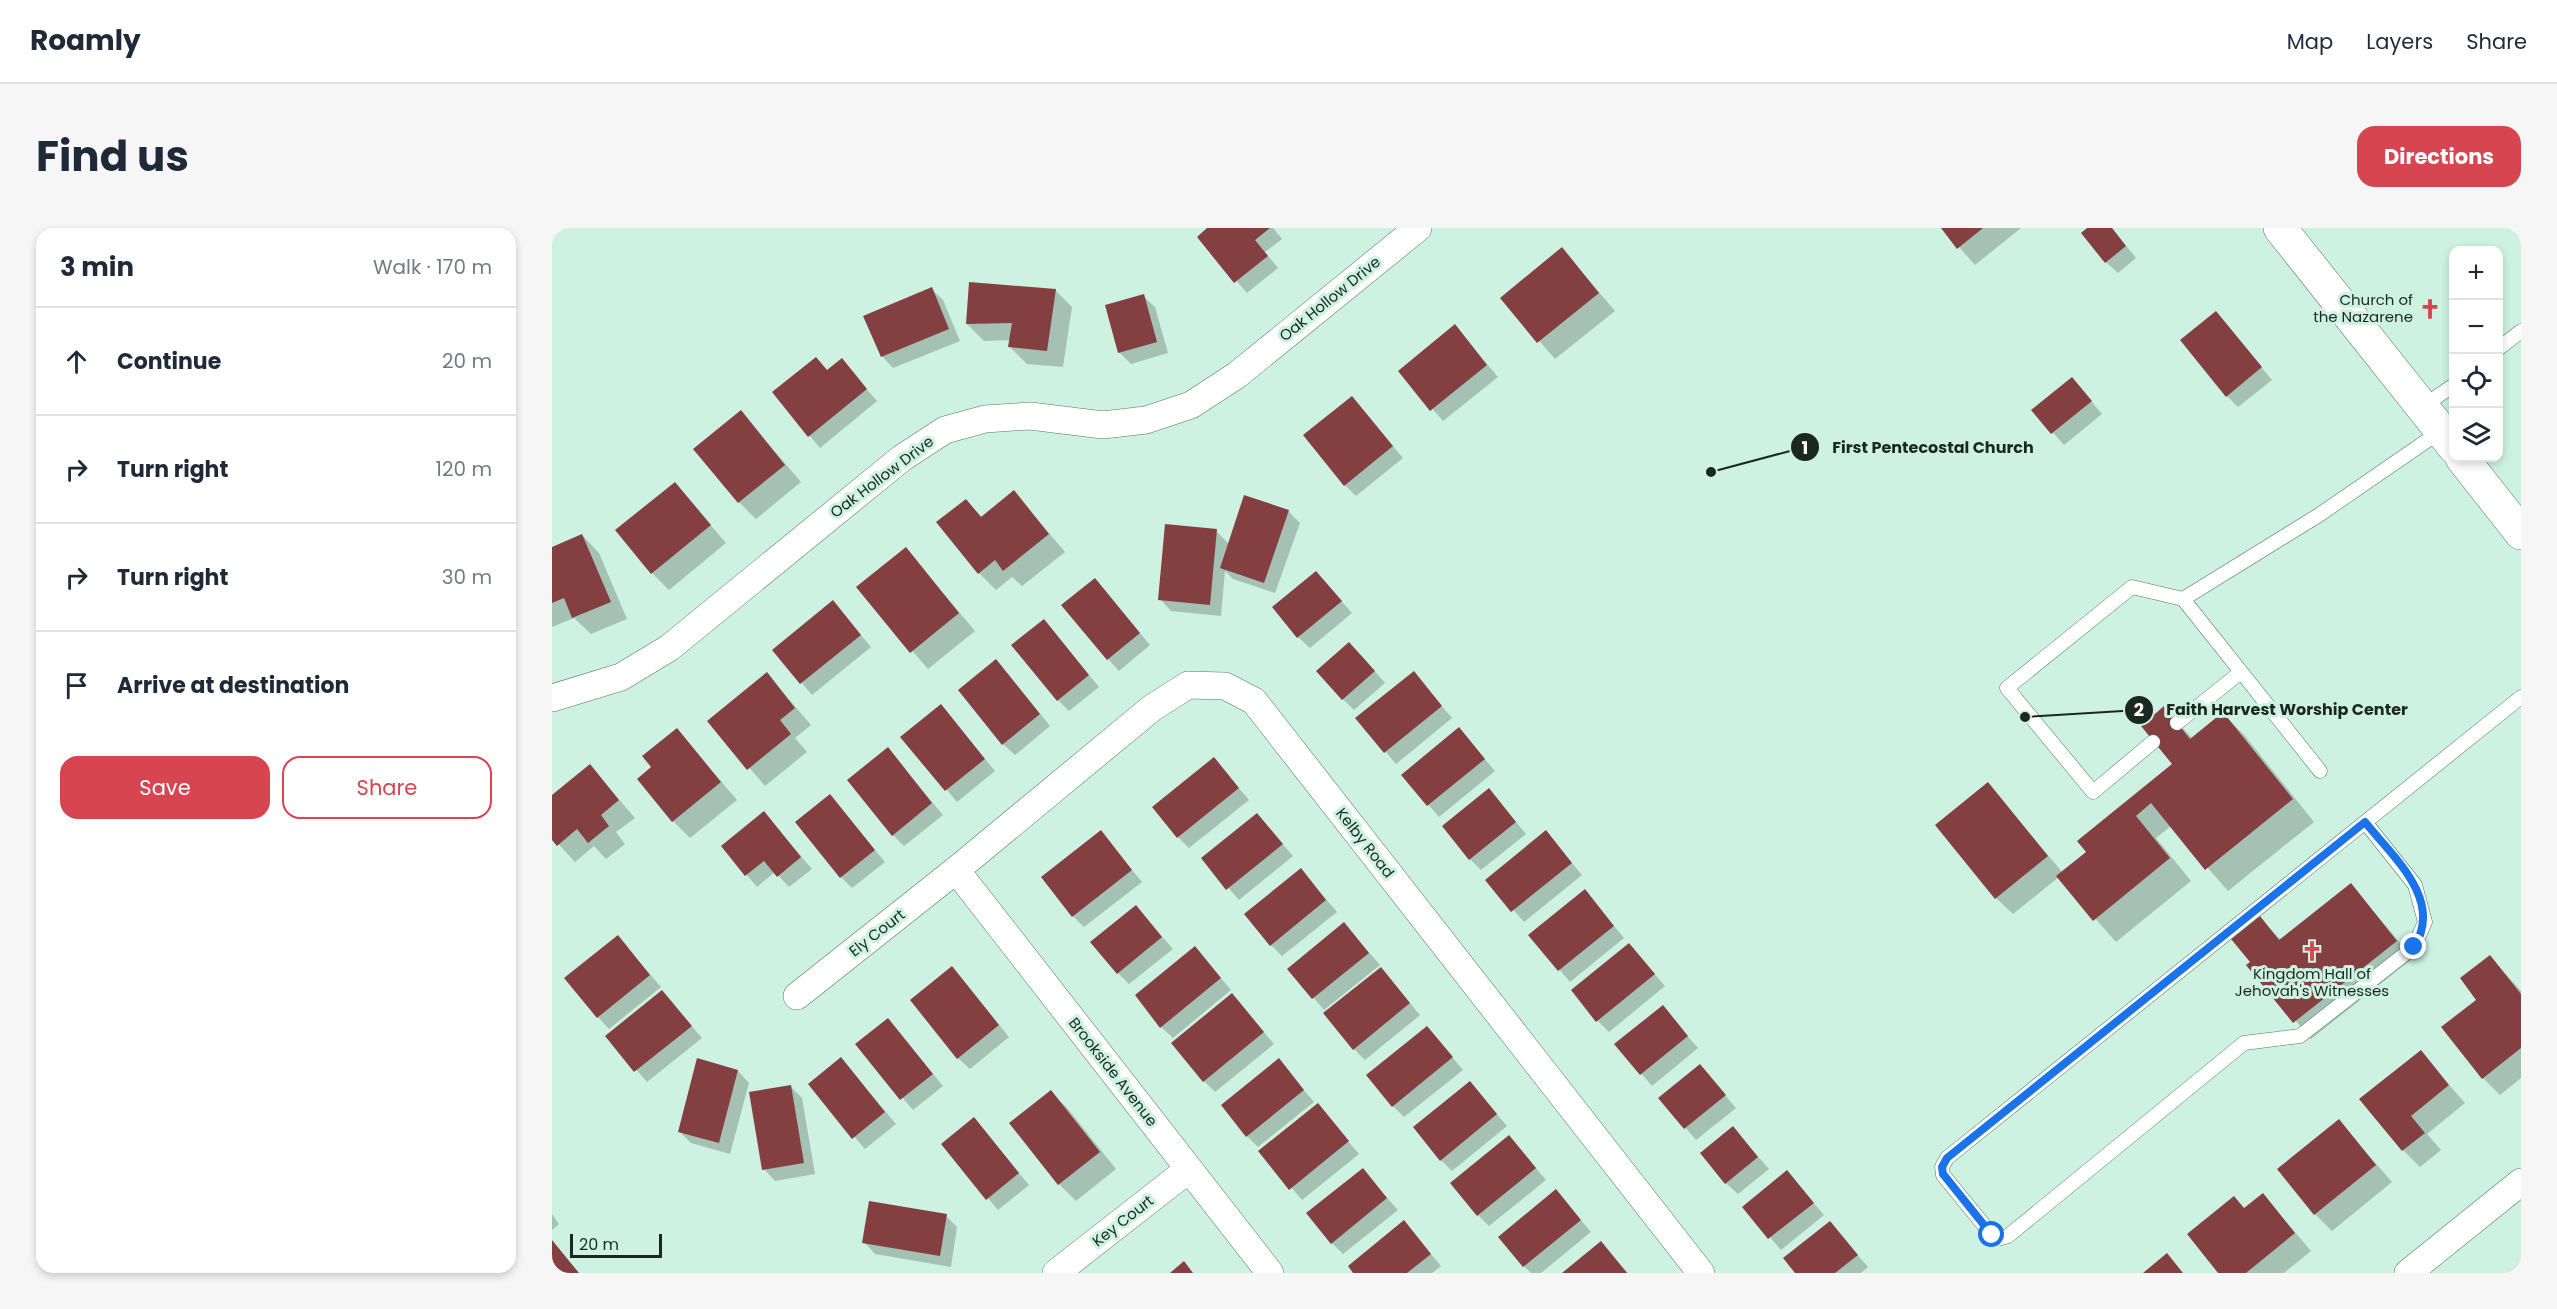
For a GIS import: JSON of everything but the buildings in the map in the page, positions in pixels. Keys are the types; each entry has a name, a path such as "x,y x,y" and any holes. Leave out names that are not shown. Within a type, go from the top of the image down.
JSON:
{"street":[{"name":"Oak Hollow Drive","path":"552,698 621,677 669,648 902,458 945,430 985,419 1030,416 1103,425 1146,420 1191,405 1237,375 1418,228"},
{"path":"2280,228 2439,429"},
{"path":"2465,462 2521,533"},
{"name":"Kelby Road","path":"956,870 1152,708 1188,685 1225,686 1254,701 1701,1273"},
{"name":"Ely Court","path":"797,996 956,870"},
{"name":"Brookside Avenue","path":"956,870 1270,1273"},
{"name":"Key Court","path":"1056,1273 1189,1169"},
{"path":"2408,1273 2518,1190"}],"lane":[{"path":"2503,346 2521,331"},
{"path":"2183,599 2319,515 2439,429 2449,400"},
{"path":"2153,742 2093,792 2007,688 2132,587 2183,599 2320,771"},
{"path":"2177,723 2241,672"},
{"path":"2365,822 2415,885 2425,922 2414,947 2300,1036 2244,1043 2008,1236 2001,1238 1992,1235 1943,1174 1942,1167 1947,1158 2521,696"}],"place":[{"name":"Church of the Nazarene","path":"2430,309"},
{"name":"First Pentecostal Church","path":"1711,472"},
{"name":"Faith Harvest Worship Center","path":"2025,717"},
{"name":"Kingdom Hall of Jehovah's Witnesses","path":"2312,951"}],"route":[{"path":"1992,1235 1943,1174 1942,1167 1947,1158 2365,822 2415,885 2425,922 2421,937 2414,947"}]}
